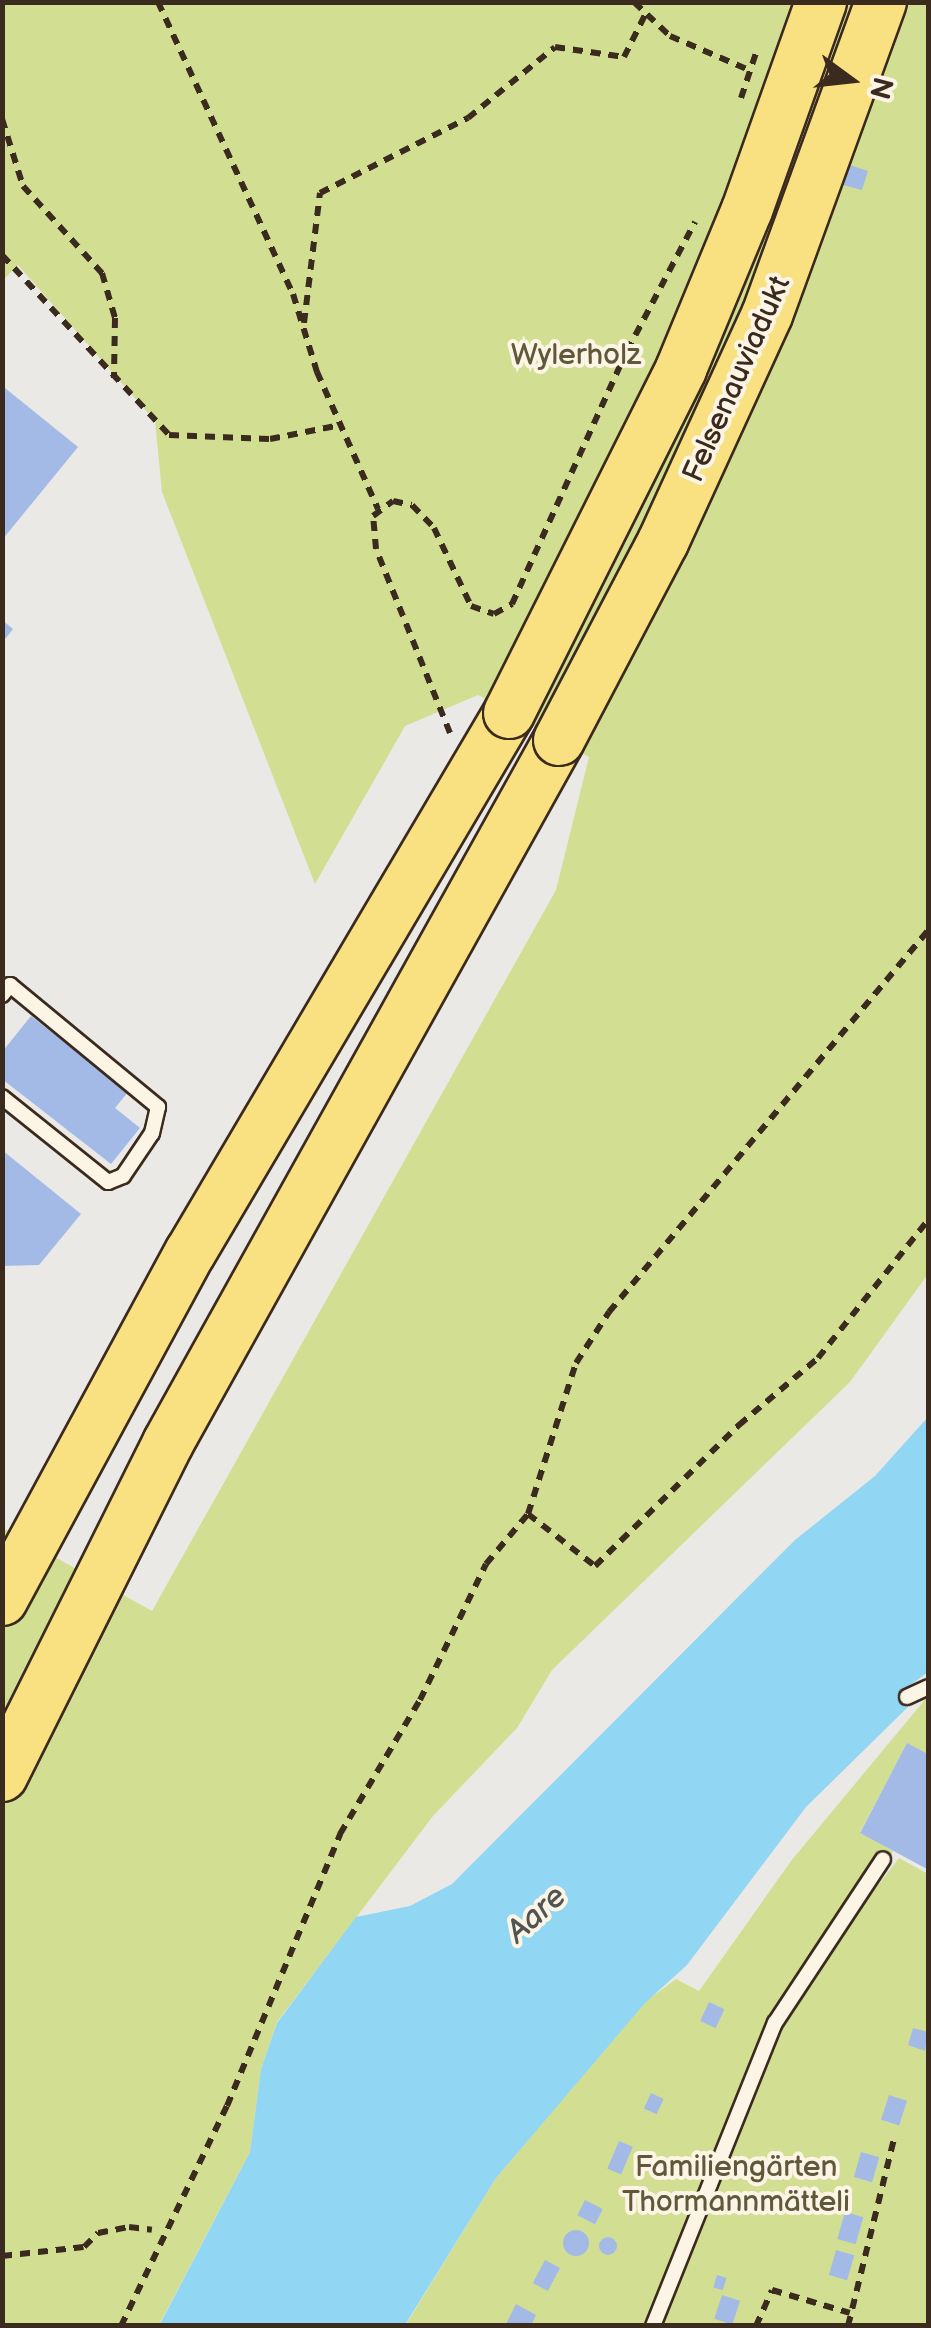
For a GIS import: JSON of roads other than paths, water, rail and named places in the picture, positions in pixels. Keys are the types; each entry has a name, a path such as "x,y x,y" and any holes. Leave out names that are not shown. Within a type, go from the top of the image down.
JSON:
{"highway":[{"name":"Felsenauviadukt","path":"2,1600 228,1188 510,713 681,368 747,210 821,2"},
{"name":"Felsenauviadukt","path":"2,1776 96,1578 559,740 663,542 754,346 881,2"}],"lane":[{"path":"2,995 10,985 158,1107 152,1132 123,1176 108,1182 2,1097"},
{"path":"907,1697 928,1687"},
{"path":"652,2326 776,2023 883,1859"}],"water":[{"name":"Aare","path":"928,1417 928,1672 905,1689 909,1706 806,1807 687,1965 645,2003 496,2178 405,2325 159,2326 250,2152 261,2069 277,2023 356,1917 410,1906 452,1884 795,1540 875,1476"}],"park label":[{"name":"Wylerholz","path":"576,355"},
{"name":"Familiengärten Thormannmätteli","path":"736,2184"}]}
